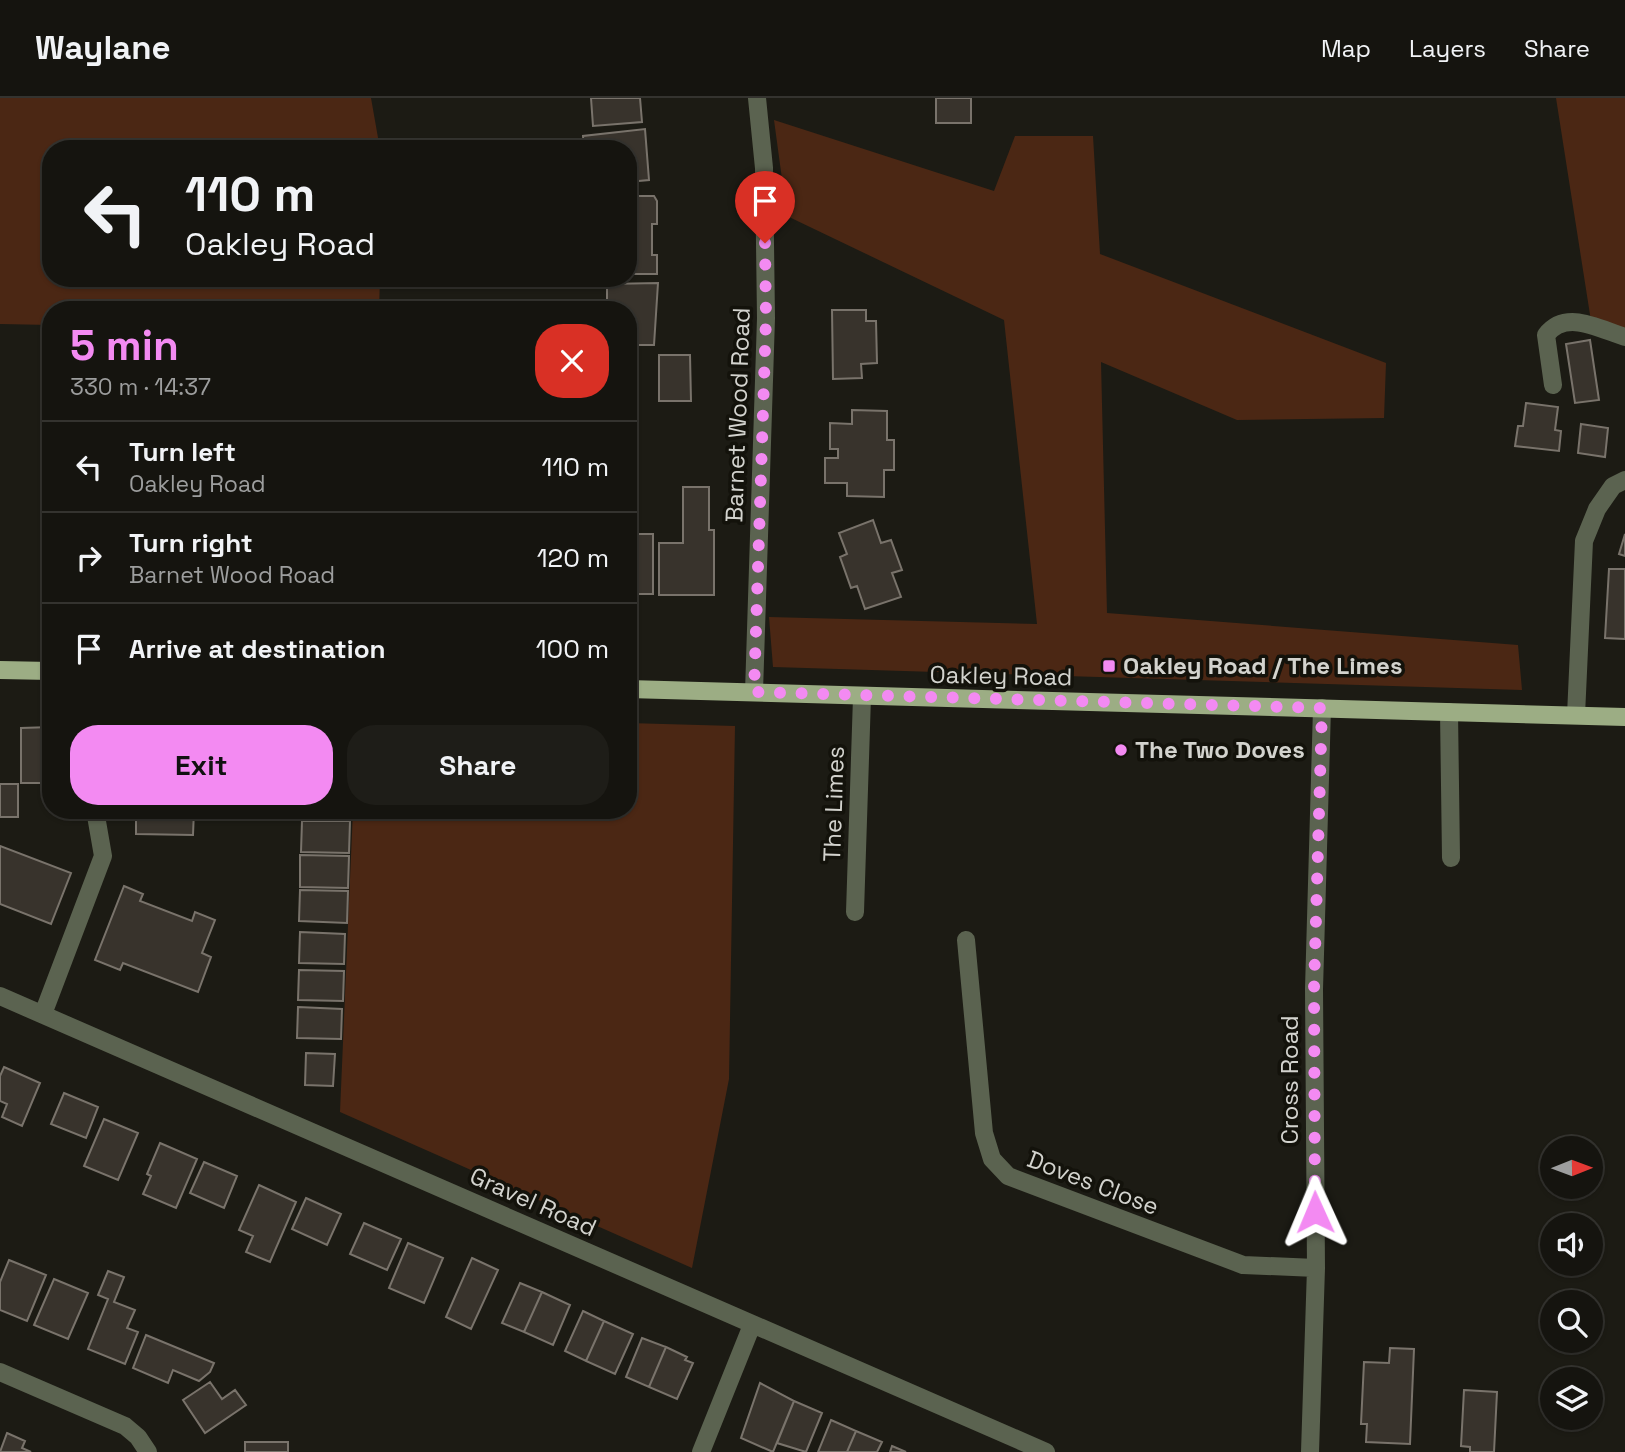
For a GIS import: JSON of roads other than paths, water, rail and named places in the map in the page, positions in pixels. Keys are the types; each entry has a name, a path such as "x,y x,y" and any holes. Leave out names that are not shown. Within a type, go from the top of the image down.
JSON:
{"main road":[{"path":"0,670 42,671"},
{"name":"Oakley Road","path":"637,689 1625,717"}],"street":[{"name":"Barnet Wood Road","path":"754,692 766,318 764,168 757,98"},
{"path":"1553,385 1546,335 1552,326 1574,321 1625,337"},
{"path":"1576,715 1584,541 1597,509 1614,486 1625,480"},
{"name":"The Limes","path":"855,912 862,697"},
{"name":"Cross Road","path":"1310,1452 1316,1268 1314,989 1322,708"},
{"path":"1449,712 1451,858"},
{"path":"43,1014 103,856 97,819"},
{"name":"Doves Close","path":"966,940 984,1133 992,1159 1008,1175 1091,1210 1243,1265 1316,1268"},
{"name":"Gravel Road","path":"0,996 1046,1452"},
{"path":"701,1452 752,1325"},
{"path":"0,1372 125,1426 138,1437 148,1452"}],"place":[{"name":"Oakley Road / The Limes","path":"1109,666"},
{"name":"The Two Doves","path":"1121,750"}]}
